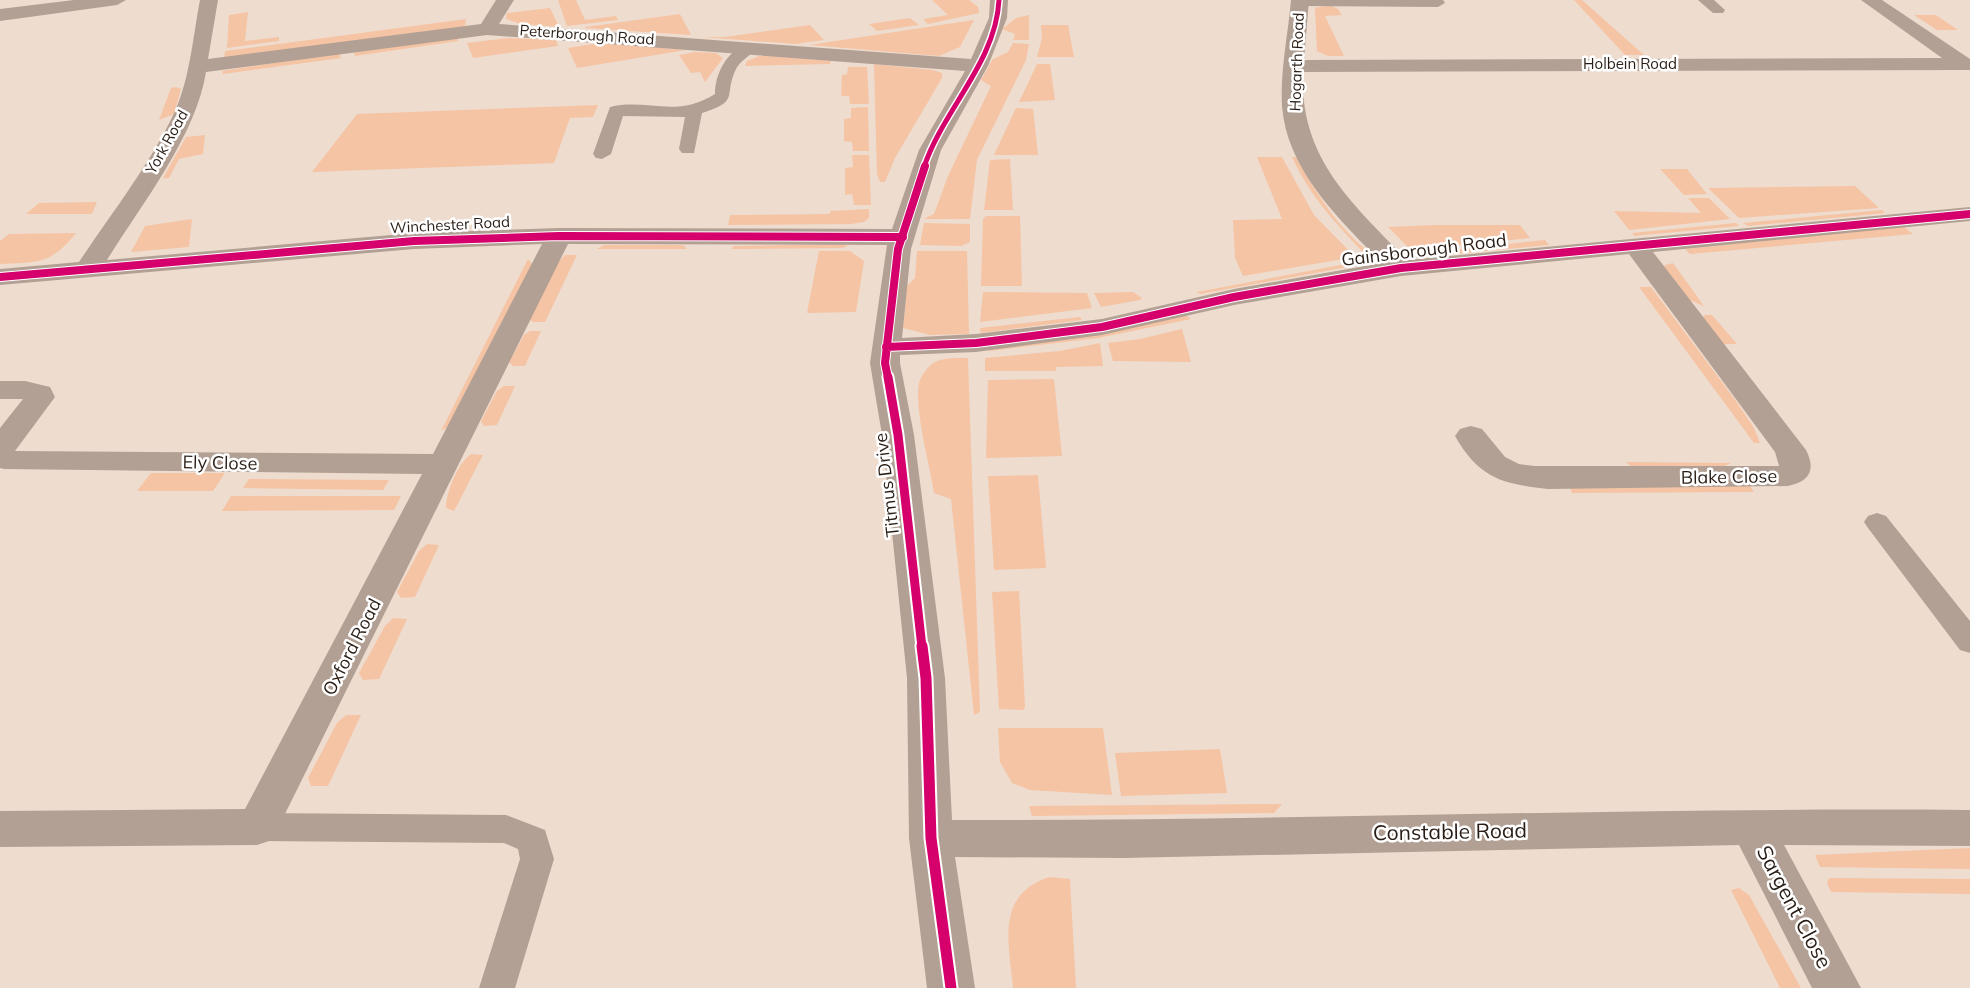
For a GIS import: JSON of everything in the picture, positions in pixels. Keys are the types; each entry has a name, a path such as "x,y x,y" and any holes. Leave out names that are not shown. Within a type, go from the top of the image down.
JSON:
{"street":[{"path":"0,15 117,0"},
{"name":"York Road","path":"88,269 180,120 197,68 209,0"},
{"path":"488,28 506,0"},
{"name":"Titmus Drive","path":"951,988 931,838 926,678 898,435 885,363 898,249 930,150 978,66 998,18 999,0"},
{"path":"1870,0 1967,66"},
{"name":"Hogarth Road","path":"1300,1 1296,27 1294,118 1300,136 1318,173 1336,198 1401,268"},
{"name":"Peterborough Road","path":"197,68 488,28 978,66"},
{"name":"Holbein Road","path":"1295,66 1967,66"},
{"name":"Gainsborough Road","path":"886,347 976,343 1101,327 1234,297 1401,268 1969,215"},
{"name":"Winchester Road","path":"0,277 414,241 559,236 903,237"},
{"name":"Oxford Road","path":"257,827 278,792 559,236"},
{"name":"Blake Close","path":"1471,436 1480,454 1491,464 1522,476 1548,478 1788,476 1795,470 1796,462 1790,450 1635,245"},
{"path":"0,390 33,391 39,393 40,397 0,449"},
{"name":"Ely Close","path":"0,454 4,459 14,461 443,464"},
{"name":"Constable Road","path":"931,838 1135,839 1751,826 1970,828"},
{"name":"Sargent Close","path":"1751,826 1837,988"},
{"path":"0,829 257,827"}],"lane":[{"path":"1705,0 1718,10"},
{"path":"1300,1 1438,3"},
{"path":"602,154 616,111 694,112 714,104 723,96 724,78 741,53 748,49"},
{"path":"688,150 694,112"},
{"path":"1877,522 1970,642"},
{"path":"257,827 506,829 533,840 537,860 497,988"}],"shaded area":[{"path":"558,0 576,0 585,20 616,16 618,20 567,26"},
{"path":"932,0 969,0 978,7 979,13 928,24 923,19 948,15"},
{"path":"1574,0 1582,0 1644,55 1625,55"},
{"path":"1330,5 1338,9 1342,15 1325,16 1344,56 1328,56 1317,51 1315,8"},
{"path":"550,8 559,27 521,24 506,19 507,13"},
{"path":"248,12 245,41 279,37 279,41 227,48 229,15"},
{"path":"680,14 691,35 585,28 585,27"},
{"path":"1029,15 1029,40 1013,40 1015,34 1002,29 1016,18"},
{"path":"1914,15 1936,15 1958,30 1937,30"},
{"path":"910,18 919,25 877,31 869,24"},
{"path":"466,19 465,26 449,30 224,59 225,51"},
{"path":"974,20 960,47 939,56 809,45"},
{"path":"810,25 824,40 795,44 702,37 725,37"},
{"path":"1041,25 1068,25 1074,57 1037,57 1042,38"},
{"path":"457,37 458,41 355,56 354,51"},
{"path":"508,38 556,40 558,46 473,58 467,43"},
{"path":"599,43 686,50 577,68 568,48"},
{"path":"1013,43 1029,44 1026,60 977,160 970,219 924,219 934,214 948,176 991,86 981,80 993,59 1008,52"},
{"path":"695,52 716,53 723,58 705,82 700,72 691,73 679,55"},
{"path":"339,53 341,58 223,74 222,71"},
{"path":"759,56 831,61 830,64 745,66 747,61"},
{"path":"874,64 942,73 942,78 895,158 885,182 880,182 877,174"},
{"path":"1037,64 1050,64 1055,100 1019,102"},
{"path":"848,67 867,67 869,104 850,104 849,96 841,96 842,75 847,74"},
{"path":"171,88 181,89 174,114 159,120"},
{"path":"598,105 593,117 570,118 554,163 312,172 357,114"},
{"path":"868,107 869,151 853,151 852,142 844,141 844,119 851,118 851,108"},
{"path":"1016,108 1033,109 1038,155 994,155"},
{"path":"205,135 203,154 179,159 169,178 163,178 186,137"},
{"path":"852,155 869,155 871,205 854,205 852,194 845,195 845,168 853,167"},
{"path":"1257,157 1282,157 1314,215 1355,257 1243,276 1235,258 1233,220 1282,219"},
{"path":"1292,157 1296,157 1337,221 1370,253 1365,254 1324,209"},
{"path":"1010,159 1013,210 984,210 990,160"},
{"path":"1660,169 1687,169 1707,194 1684,195"},
{"path":"1855,186 1879,208 1739,218 1708,188"},
{"path":"1688,198 1709,198 1730,219 1629,230 1614,211 1701,213"},
{"path":"97,202 92,214 26,214 39,203"},
{"path":"869,209 869,218 864,222 851,224 728,225 730,215 830,214 830,211"},
{"path":"1882,210 1885,213 1748,226 1743,223"},
{"path":"986,216 1020,216 1022,286 981,286 983,219"},
{"path":"192,219 189,247 131,252 145,226"},
{"path":"924,223 970,224 970,242 961,246 920,245"},
{"path":"1736,223 1739,226 1634,236 1632,233"},
{"path":"1520,225 1530,238 1411,250 1388,227"},
{"path":"1903,226 1913,234 1690,254 1685,249"},
{"path":"76,233 59,251 43,260 0,264 0,241 9,234"},
{"path":"1545,240 1549,245 1441,255 1427,253"},
{"path":"842,244 848,246 842,248 732,249 733,246"},
{"path":"604,245 683,245 687,249 597,249"},
{"path":"819,251 850,251 864,261 856,312 807,313"},
{"path":"917,251 967,251 969,334 930,335 903,328 907,286 915,278"},
{"path":"565,255 577,255 545,322 533,322 529,319 558,263"},
{"path":"1378,258 1380,261 1200,294 1197,292"},
{"path":"528,259 533,265 448,427 441,431"},
{"path":"1673,263 1704,306 1687,299 1664,268 1665,265"},
{"path":"1639,287 1651,287 1736,401 1754,428 1760,443 1754,443"},
{"path":"983,292 1087,293 1092,308 980,322"},
{"path":"1133,292 1142,298 1101,307 1094,293"},
{"path":"1185,315 1191,319 1098,338 989,351 988,348"},
{"path":"1705,315 1712,315 1737,344 1720,344 1702,318"},
{"path":"1080,317 1082,320 981,333 980,328"},
{"path":"1182,329 1191,362 1113,361 1108,343 1140,339"},
{"path":"530,331 541,331 525,366 513,366 509,362 524,335"},
{"path":"1100,343 1103,366 1056,367 1056,371 985,371 985,358 1060,351"},
{"path":"968,358 980,712 974,715 951,499 934,493 920,422 918,394 921,378 932,364 944,359"},
{"path":"1054,379 1062,456 986,458 988,380"},
{"path":"504,386 515,386 497,425 484,426 481,421 497,391"},
{"path":"471,454 483,455 454,511 446,508 454,478"},
{"path":"1626,462 1731,463 1718,469 1634,469"},
{"path":"151,473 225,473 213,491 137,491"},
{"path":"1038,475 1046,568 994,570 988,476"},
{"path":"249,479 389,480 383,490 243,488"},
{"path":"1750,486 1754,492 1572,493 1570,487"},
{"path":"231,496 401,496 394,510 222,511"},
{"path":"427,544 439,545 415,597 401,598 397,592 419,551"},
{"path":"1019,591 1025,706 1024,710 999,709 992,592"},
{"path":"393,618 407,619 379,679 363,680 359,673 385,626"},
{"path":"346,715 361,715 328,786 311,786 308,778 337,723"},
{"path":"998,728 1103,728 1112,795 1030,790 1012,783 1000,762"},
{"path":"1220,749 1227,793 1121,796 1115,753"},
{"path":"1282,804 1274,813 1032,816 1029,806"},
{"path":"1970,848 1970,869 1820,867 1815,855"},
{"path":"1049,877 1070,879 1076,988 1013,988 1008,938 1013,908 1020,896 1032,885"},
{"path":"1829,878 1970,879 1970,894 1831,892 1827,883"},
{"path":"1739,888 1749,895 1801,988 1780,988 1731,890"}],"cycle path":[{"path":"951,988 931,838 926,678 898,435 885,363 898,249 930,150 978,66 998,18 999,0"},
{"path":"886,347 976,343 1102,327 1234,297 1401,268 1970,214"},
{"path":"0,277 414,241 559,236 903,237"}]}
